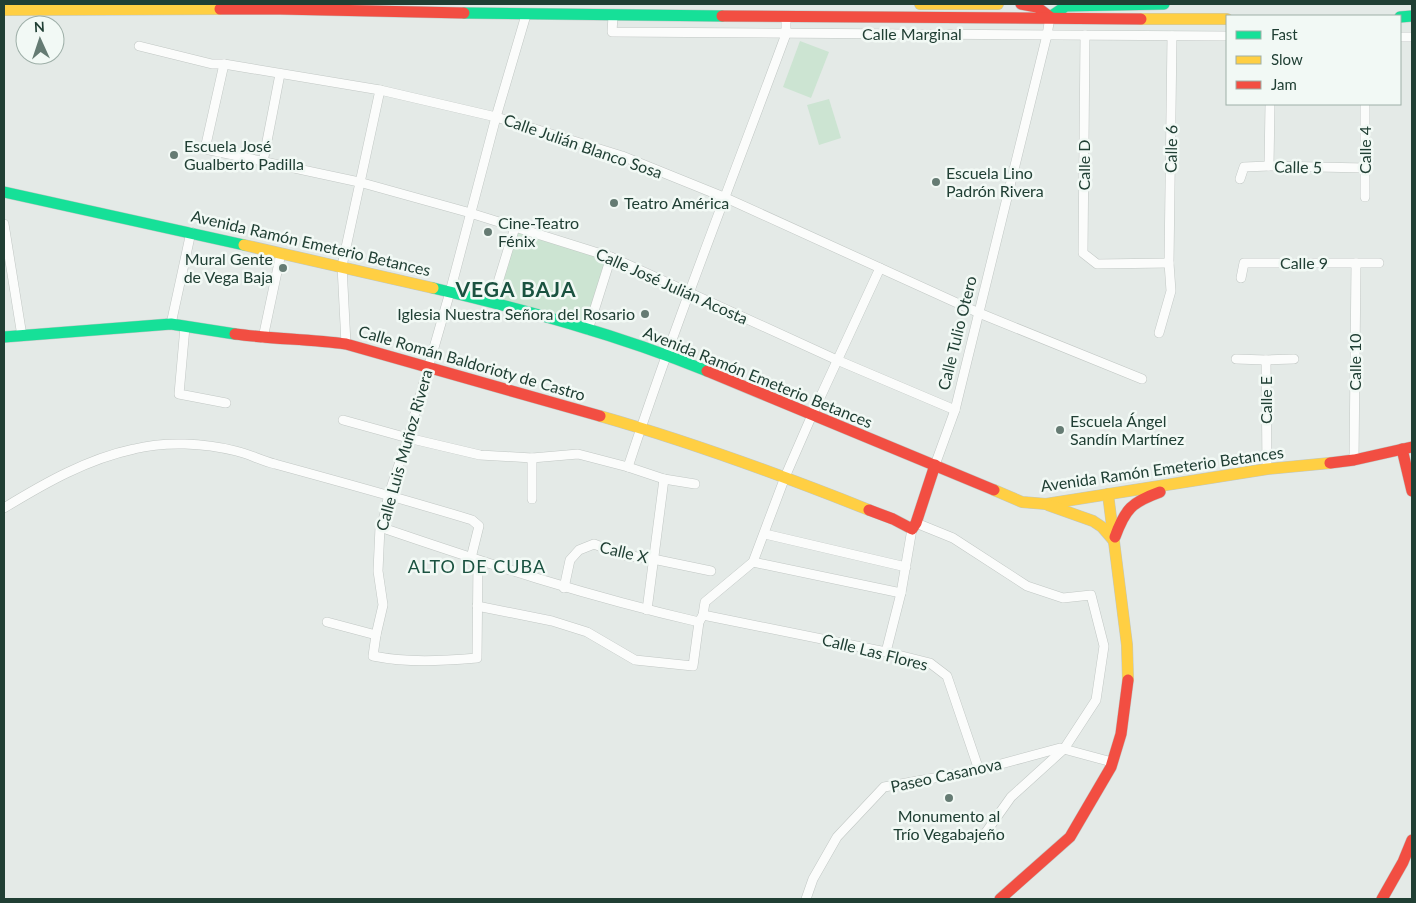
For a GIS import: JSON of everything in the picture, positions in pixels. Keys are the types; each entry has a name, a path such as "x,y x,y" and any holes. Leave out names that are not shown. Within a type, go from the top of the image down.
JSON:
{"street":[{"path":"920,4 998,4"},
{"path":"1021,4 1031,4 1045,11 1050,17"},
{"path":"1050,17 1066,6 1164,4"},
{"path":"4,10 527,9 613,16 1226,19"},
{"name":"Calle Luis Muñoz Rivera","path":"477,606 477,658 410,662 373,656 384,605 378,571 380,527 450,292 496,117 527,9"},
{"name":"Calle Marginal","path":"613,16 612,32 1226,36"},
{"path":"628,467 688,293 726,198 786,34 786,16"},
{"name":"Calle Tulio Otero","path":"886,652 901,593 914,526 955,410 1050,17"},
{"name":"Calle D","path":"1085,35 1083,253 1098,264 1169,263"},
{"name":"Calle 6","path":"1159,333 1170,291 1172,36"},
{"name":"Calle Julián Blanco Sosa","path":"139,46 212,64 224,64 380,90 496,117 622,156 726,198 979,313 1142,379"},
{"name":"Calle José Julián Acosta","path":"224,64 205,149 359,182 472,213 610,256 837,360 955,410"},
{"path":"263,162 280,74"},
{"path":"346,344 342,266 380,90"},
{"path":"1269,166 1270,105"},
{"name":"Calle 4","path":"1365,105 1365,197"},
{"name":"Calle 5","path":"1240,179 1244,167 1365,168"},
{"name":"Avenida Ramón Emeterio Betances","path":"4,192 342,266 492,302 588,330 666,354 1022,502 1046,504 1266,469 1354,460 1407,448"},
{"path":"4,224 22,336"},
{"path":"492,302 514,227"},
{"path":"171,324 191,232"},
{"path":"263,338 281,253"},
{"path":"588,330 610,256"},
{"name":"Calle 9","path":"1241,278 1244,263 1379,263"},
{"name":"Calle 10","path":"1354,460 1356,263"},
{"path":"4,508 70,471 96,459 135,448 180,444 209,446 237,451 274,464 389,494 472,520 479,526 474,559 477,606 552,621 587,632 635,660 693,666 705,602 753,562 785,477 880,268"},
{"name":"Calle Román Baldorioty de Castro","path":"4,337 171,324 263,338 346,344 641,428 785,477 914,526"},
{"path":"185,327 179,394 226,403"},
{"path":"1236,359 1294,359"},
{"name":"Calle E","path":"1266,360 1266,469"},
{"path":"343,420 480,455 532,458 578,454 664,479 695,484"},
{"path":"1407,448 1412,492"},
{"path":"532,458 532,499"},
{"path":"647,610 664,479"},
{"path":"1114,541 1128,508 1142,498 1193,481"},
{"path":"1000,899 1070,837 1111,767 1121,734 1128,678 1128,645 1108,494"},
{"path":"1046,504 1093,520 1114,541"},
{"path":"914,526 953,538 1027,586 1063,598 1091,595 1104,646 1096,700 1064,749 1011,797 984,835"},
{"name":"Calle Las Flores","path":"380,527 564,588 647,610 886,652 930,663 948,676 979,770"},
{"path":"765,534 906,567"},
{"name":"Calle X","path":"564,588 570,560 579,550 594,544 623,555 711,571"},
{"path":"753,562 901,593"},
{"path":"327,622 376,635"},
{"name":"Paseo Casanova","path":"806,899 813,879 837,837 884,788 979,770 1060,748 1112,762"},
{"path":"1382,899 1403,862 1412,840"}],"green space":[{"path":"800,41 829,52 811,98 783,87"},
{"path":"829,99 841,138 819,145 807,105"},
{"path":"517,232 607,260 586,328 496,300"}],"traffic: fast":[{"path":"1050,17 1066,6 1164,4"},
{"path":"464,13 722,16"},
{"path":"1401,17 1412,16"},
{"path":"4,192 244,245"},
{"path":"433,288 572,324 640,346 707,371"},
{"path":"4,337 171,324 235,334"}],"traffic: slow":[{"path":"920,4 998,4"},
{"path":"4,10 220,9"},
{"path":"1141,19 1226,19"},
{"path":"244,245 433,288"},
{"path":"600,416 736,460 869,510"},
{"path":"994,490 1022,502 1046,504 1267,469 1330,463"},
{"path":"1108,494 1127,645 1128,680"},
{"path":"1048,505 1093,521 1102,527 1114,541"}],"traffic: jam":[{"path":"1021,4 1037,7 1050,17"},
{"path":"220,9 464,13"},
{"path":"722,16 1141,19"},
{"path":"235,334 346,344 600,416"},
{"path":"707,371 994,490"},
{"path":"1330,463 1354,460 1412,447"},
{"path":"1402,449 1412,491"},
{"path":"869,510 912,529 916,523 935,465"},
{"path":"1115,537 1126,513 1136,503 1160,492"},
{"path":"1000,899 1070,837 1111,767 1121,734 1128,680"},
{"path":"1382,899 1403,862 1412,840"}],"place":[{"name":"Escuela José Gualberto Padilla","path":"174,155"},
{"name":"Escuela Lino Padrón Rivera","path":"936,182"},
{"name":"Teatro América","path":"614,203"},
{"name":"Cine-Teatro Fénix","path":"488,232"},
{"name":"Mural Gente de Vega Baja","path":"283,268"},
{"name":"Iglesia Nuestra Señora del Rosario","path":"645,314"},
{"name":"Escuela Ángel Sandín Martínez","path":"1060,430"},
{"name":"Monumento al Trío Vegabajeño","path":"949,798"}],"district":[{"name":"VEGA BAJA","path":"516,290"},
{"name":"ALTO DE CUBA","path":"477,567"}]}
